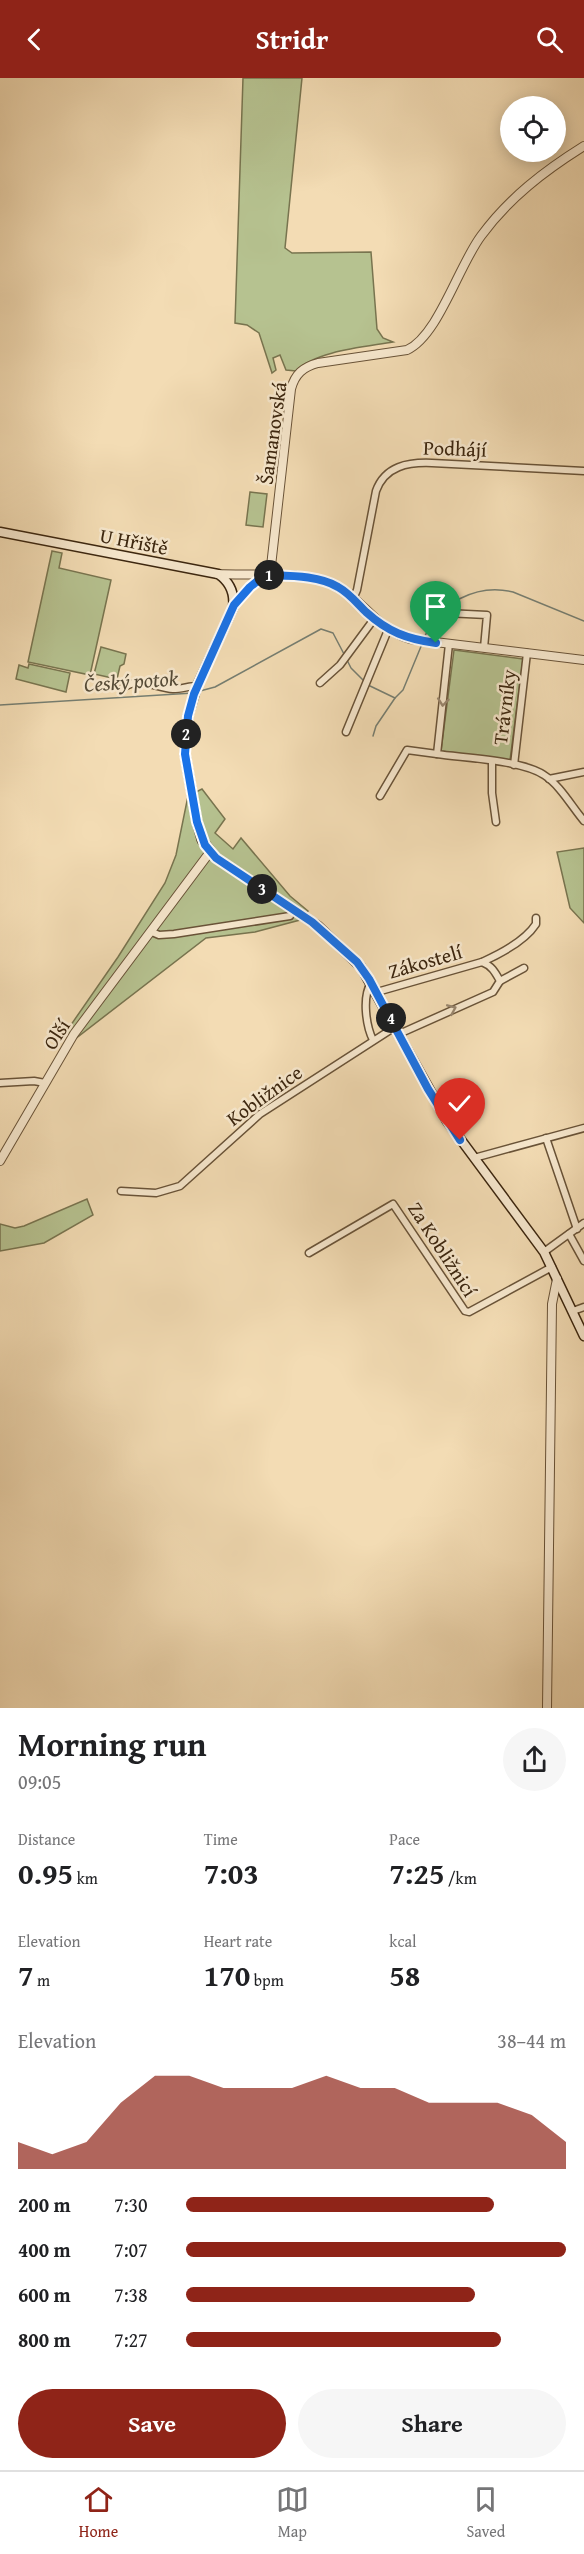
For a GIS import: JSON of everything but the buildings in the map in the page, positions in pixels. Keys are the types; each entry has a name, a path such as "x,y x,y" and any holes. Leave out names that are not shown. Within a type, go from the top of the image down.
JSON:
{"main road":[{"name":"U Hřiště","path":"0,532 218,574"},
{"path":"218,574 231,587 234,605 192,700 185,754 199,830 210,852 323,931 357,962 371,982 442,1112 544,1252 584,1336"}],"street":[{"name":"Šamanovská","path":"268,575 291,389 296,376 305,367 318,363 407,350 419,344 429,332 464,262 493,220 535,179 584,146"},
{"name":"Podhájí","path":"353,599 357,591 376,491 381,479 390,470 410,464 432,462 584,471"},
{"name":"Trávníky","path":"218,574 268,575 324,582 339,588 388,630 418,640 584,660"},
{"path":"234,605 250,587 268,575"},
{"path":"432,642 446,613 487,615 484,648"},
{"path":"320,683 340,665 374,619"},
{"path":"346,732 388,630"},
{"path":"437,754 449,644"},
{"name":"Trávníky","path":"514,765 527,653"},
{"path":"123,688 143,682 171,689 197,687"},
{"name":"Trávníky","path":"380,796 407,750 514,765 536,770 549,779"},
{"path":"492,762 492,793 496,822"},
{"path":"584,772 549,779 584,821"},
{"name":"Olší","path":"0,1161 74,1034 210,852"},
{"path":"152,932 159,935 174,934 290,916"},
{"name":"Zákostelí","path":"376,992 482,962 501,953 530,931 536,924 536,918"},
{"name":"Zákostelí","path":"482,962 493,969 500,981"},
{"path":"397,1030 493,992 500,981 524,968"},
{"path":"371,982 367,994 367,1022 373,1040"},
{"name":"Kobližnice","path":"121,1191 156,1193 180,1186 197,1174 260,1114 373,1040 397,1030"},
{"path":"0,1083 34,1081 45,1083"},
{"path":"474,1158 584,1128"},
{"path":"546,1138 577,1229"},
{"name":"Za Kobližnicí","path":"309,1253 393,1204 465,1311 469,1312 552,1267"},
{"path":"544,1252 584,1224"},
{"path":"569,1234 584,1261"},
{"path":"547,1708 552,1315 553,1294 557,1279"},
{"path":"573,1311 584,1306"}],"green space":[{"path":"243,78 302,78 285,248 292,253 371,252 377,329 383,338 393,342 328,354 304,364 296,371 286,370 280,355 273,358 276,370 272,373 259,333 247,325 235,323"},
{"path":"250,492 267,494 263,527 246,525"},
{"path":"52,551 62,553 59,568 111,580 90,675 28,662"},
{"path":"101,647 126,654 117,679 94,674"},
{"path":"454,650 523,659 510,760 441,751"},
{"path":"29,664 70,673 66,692 16,679 19,665 28,668"},
{"path":"202,789 225,819 215,833 233,849 241,838 290,896 308,911 300,920 255,932 206,938 75,1039 66,1032 118,957 165,883 176,855 188,796"},
{"path":"584,848 584,923 570,908 557,852"},
{"path":"87,1199 93,1215 44,1243 0,1251 0,1224 15,1228 24,1226"}],"waterway":[{"name":"Český potok","path":"425,636 431,624 450,605 461,598 486,590 513,592 584,621"},
{"name":"Český potok","path":"200,691 215,687 321,629 333,633 345,656"},
{"name":"Český potok","path":"368,685 395,698 403,690 422,644"},
{"name":"Český potok","path":"347,660 351,668 365,682"},
{"name":"Český potok","path":"0,705 193,693"},
{"path":"373,736 376,726 395,698"}],"route":[{"path":"436,643 410,639 392,632 332,584 310,579 265,575 250,587 234,605 197,686 188,716 185,754 197,822 205,845 216,858 312,922 357,962 369,979 428,1089 460,1140"}]}
